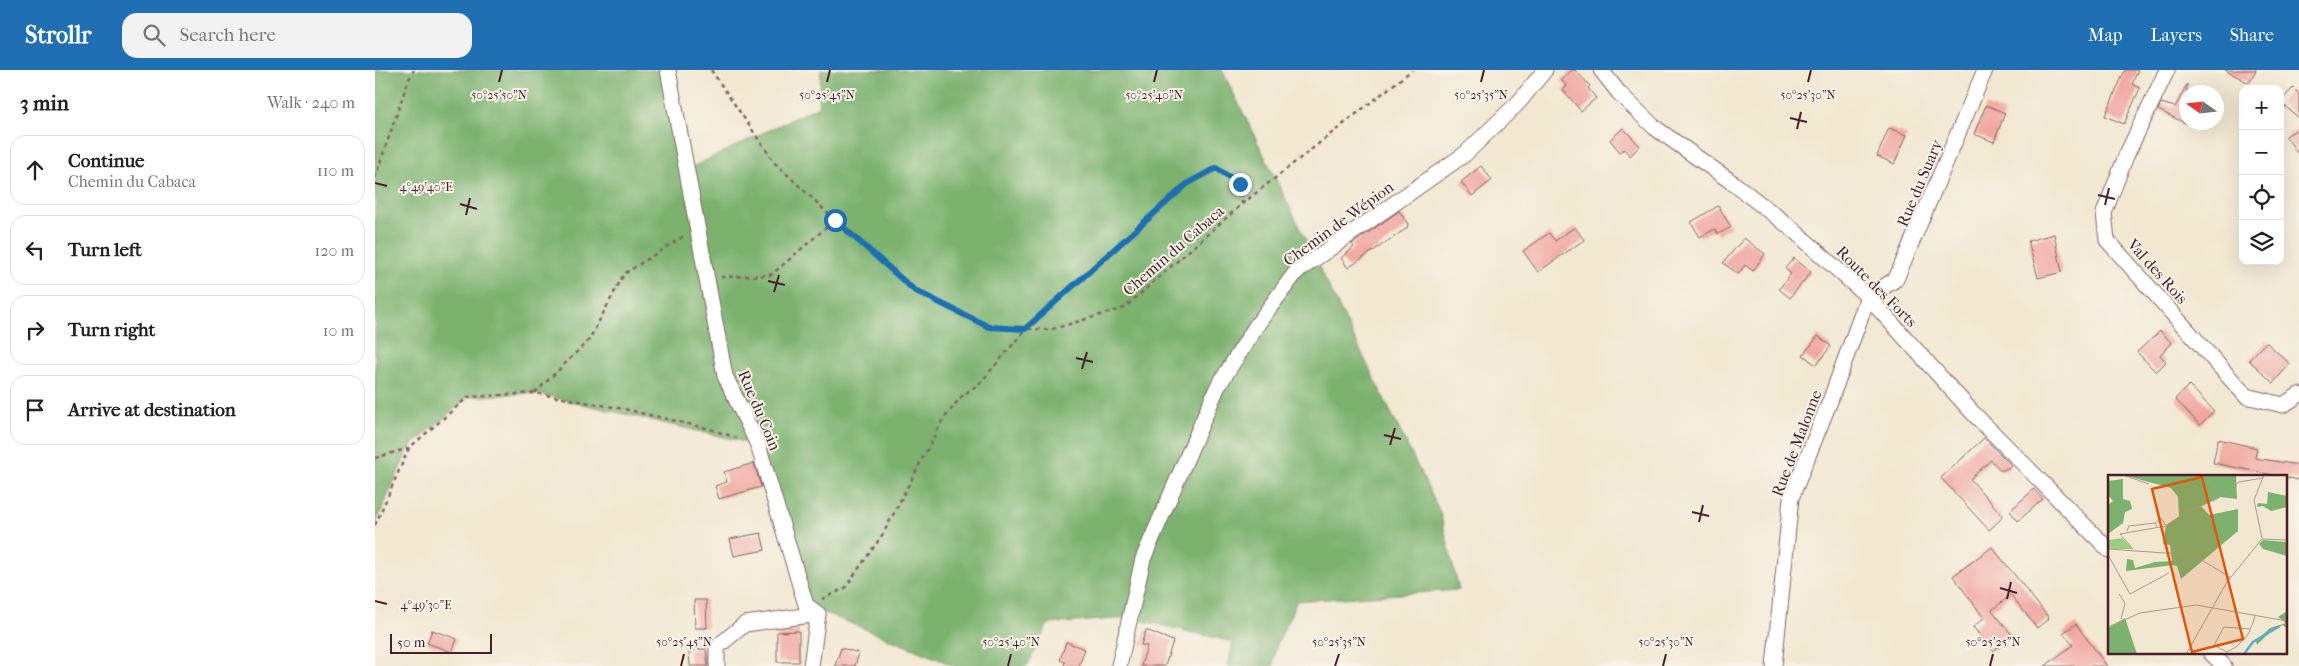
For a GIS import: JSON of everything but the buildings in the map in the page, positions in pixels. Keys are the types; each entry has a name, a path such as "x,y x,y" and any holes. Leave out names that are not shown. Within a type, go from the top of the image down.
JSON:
{"street":[{"name":"Rue du Coin","path":"668,70 699,227 725,376 757,444 812,610 811,666"},
{"name":"Chemin de Wépion","path":"1119,666 1143,559 1217,388 1256,326 1296,272 1465,154 1519,102 1545,70"},
{"name":"Route des Forts","path":"1601,70 1619,93 1654,127 1733,183 1790,227 1868,297 1973,413 2108,549"},
{"name":"Rue du Suary","path":"1868,297 1896,279 1985,70"},
{"name":"Val des Rois","path":"2167,70 2127,156 2104,213 2107,240 2246,396 2283,405 2299,394"},
{"name":"Rue de Malonne","path":"1774,666 1791,498 1830,401 1868,297"},
{"path":"717,666 717,647 745,624 812,610"},
{"path":"2213,654 2224,666"}],"path":[{"path":"375,178 408,80 414,70"},
{"name":"Chemin du Cabaca","path":"711,70 775,163 835,220 914,290 989,327 1049,330 1124,308 1242,204 1412,70"},
{"path":"812,610 845,588 883,534 942,421 961,397 981,382 1025,329 1187,184 1216,168 1240,184 1242,204"},
{"path":"707,278 771,275 835,220"},
{"path":"535,393 589,340 624,274 699,227"},
{"path":"375,458 409,448 468,397 535,393 624,409 710,429 757,444"},
{"path":"375,525 409,448"}],"green space":[{"path":"375,70 673,70 690,168 819,106 821,70 1222,70 1440,512 1459,590 1297,601 1276,646 1273,666 1228,666 1233,642 1130,618 1048,624 1027,666 955,666 806,605 757,445 535,393 468,397 409,448 375,525"}],"route":[{"path":"835,220 914,290 989,327 1025,329 1187,184 1216,168 1240,184"}]}
